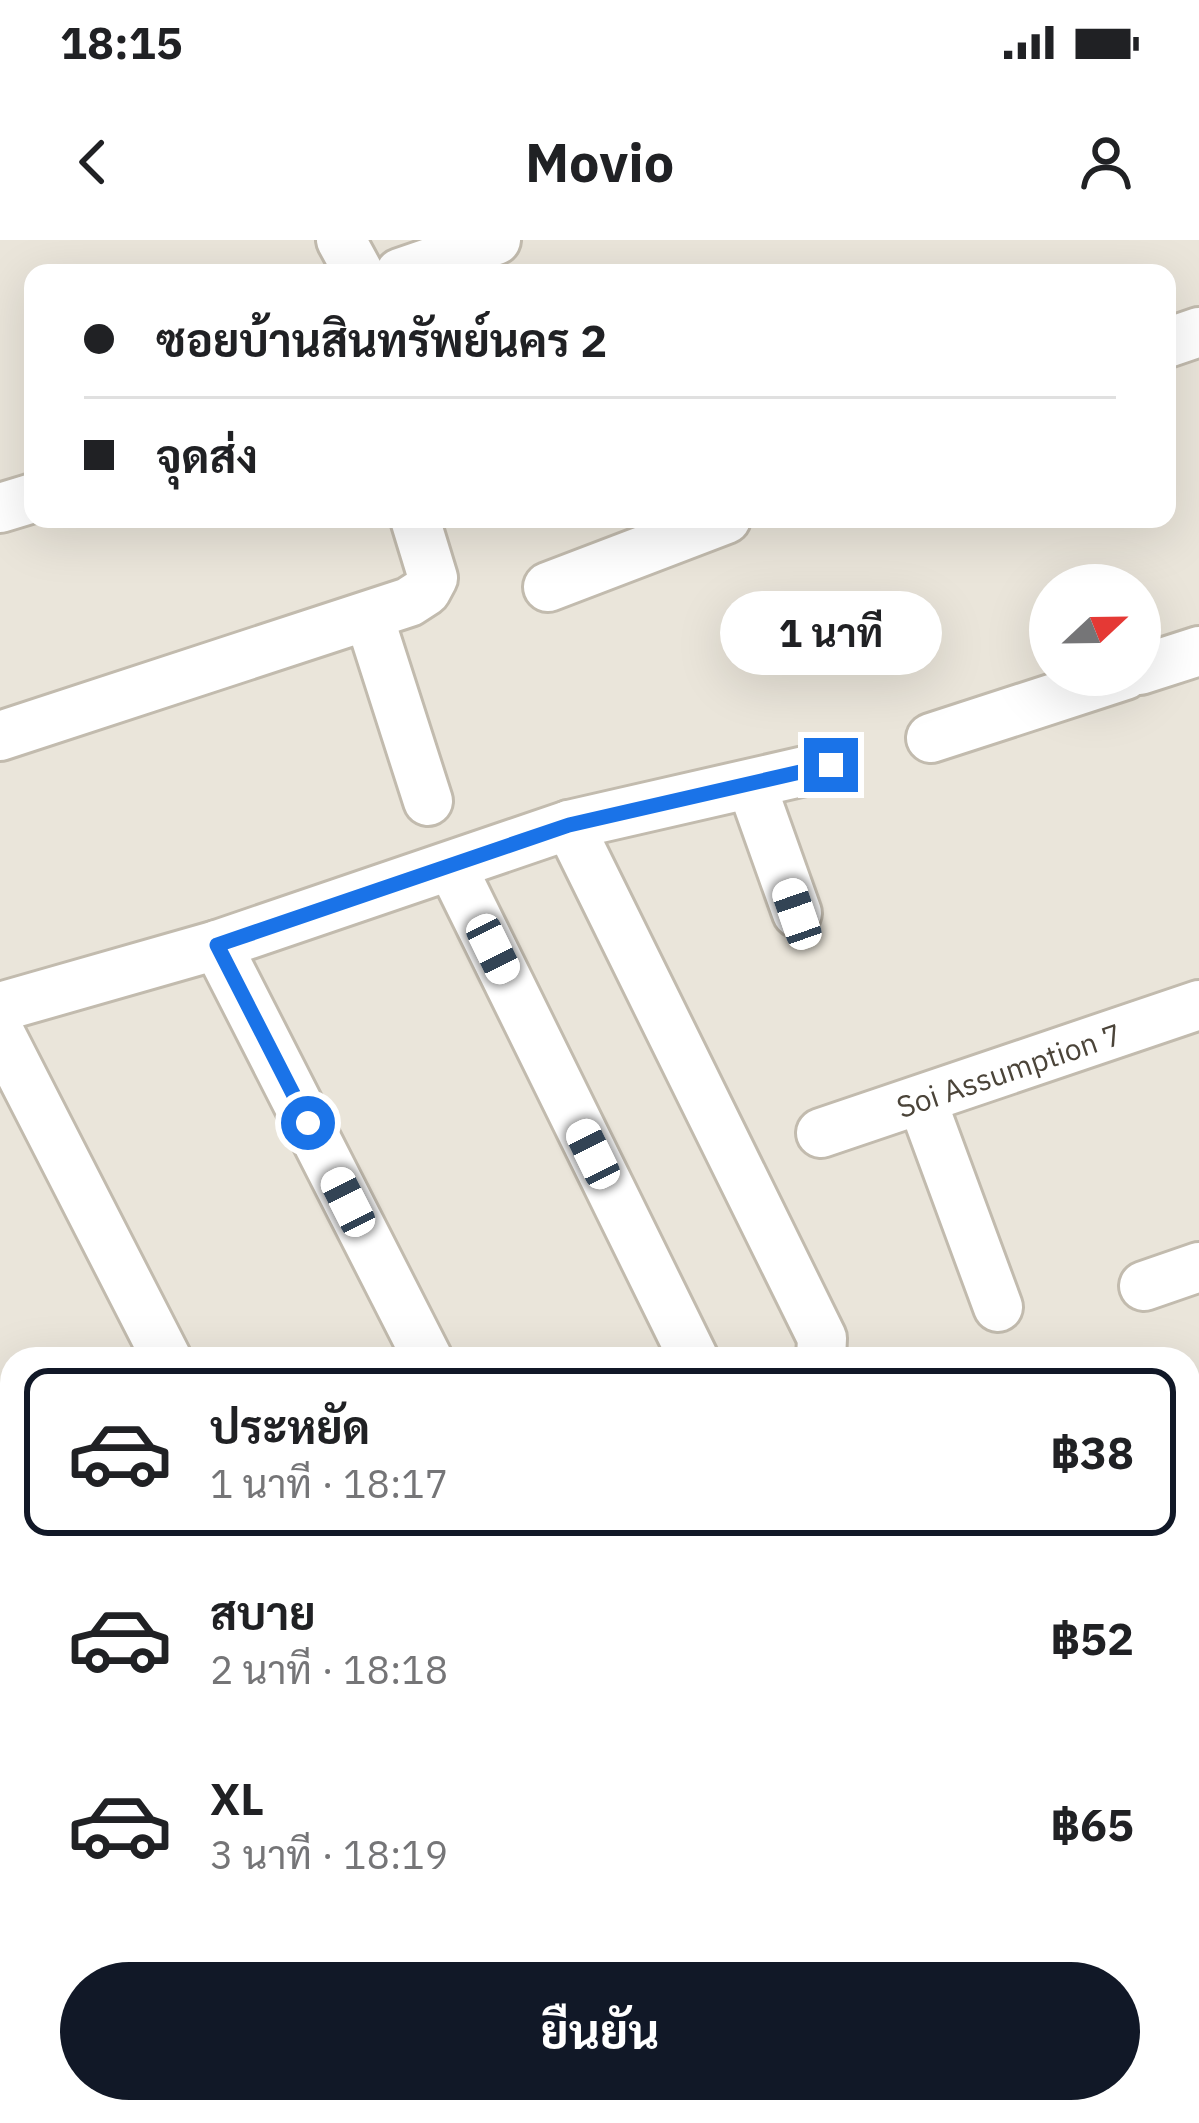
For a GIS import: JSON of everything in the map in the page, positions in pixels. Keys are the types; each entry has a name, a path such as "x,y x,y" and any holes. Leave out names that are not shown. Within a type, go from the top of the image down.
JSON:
{"street":[{"path":"436,264 472,255"},
{"path":"0,736 409,602 426,591 433,578 418,528"},
{"path":"548,587 702,528"},
{"path":"368,617 428,800"},
{"path":"1161,663 1199,651"},
{"path":"931,738 1060,696"},
{"path":"0,1007 217,945 569,825 831,765"},
{"path":"751,784 797,914"},
{"path":"569,825 821,1338 821,1347"},
{"path":"452,867 688,1347"},
{"path":"217,945 422,1347"},
{"name":"Soi Assumption 7","path":"820,1133 1199,1005"},
{"path":"0,1033 161,1347"},
{"path":"922,1101 998,1306"},
{"path":"1144,1286 1199,1267"}],"shaded area":[{"path":"0,240 1199,240 1199,1347 0,1347"}],"route":[{"path":"308,1123 217,945 569,825 831,765"}]}
